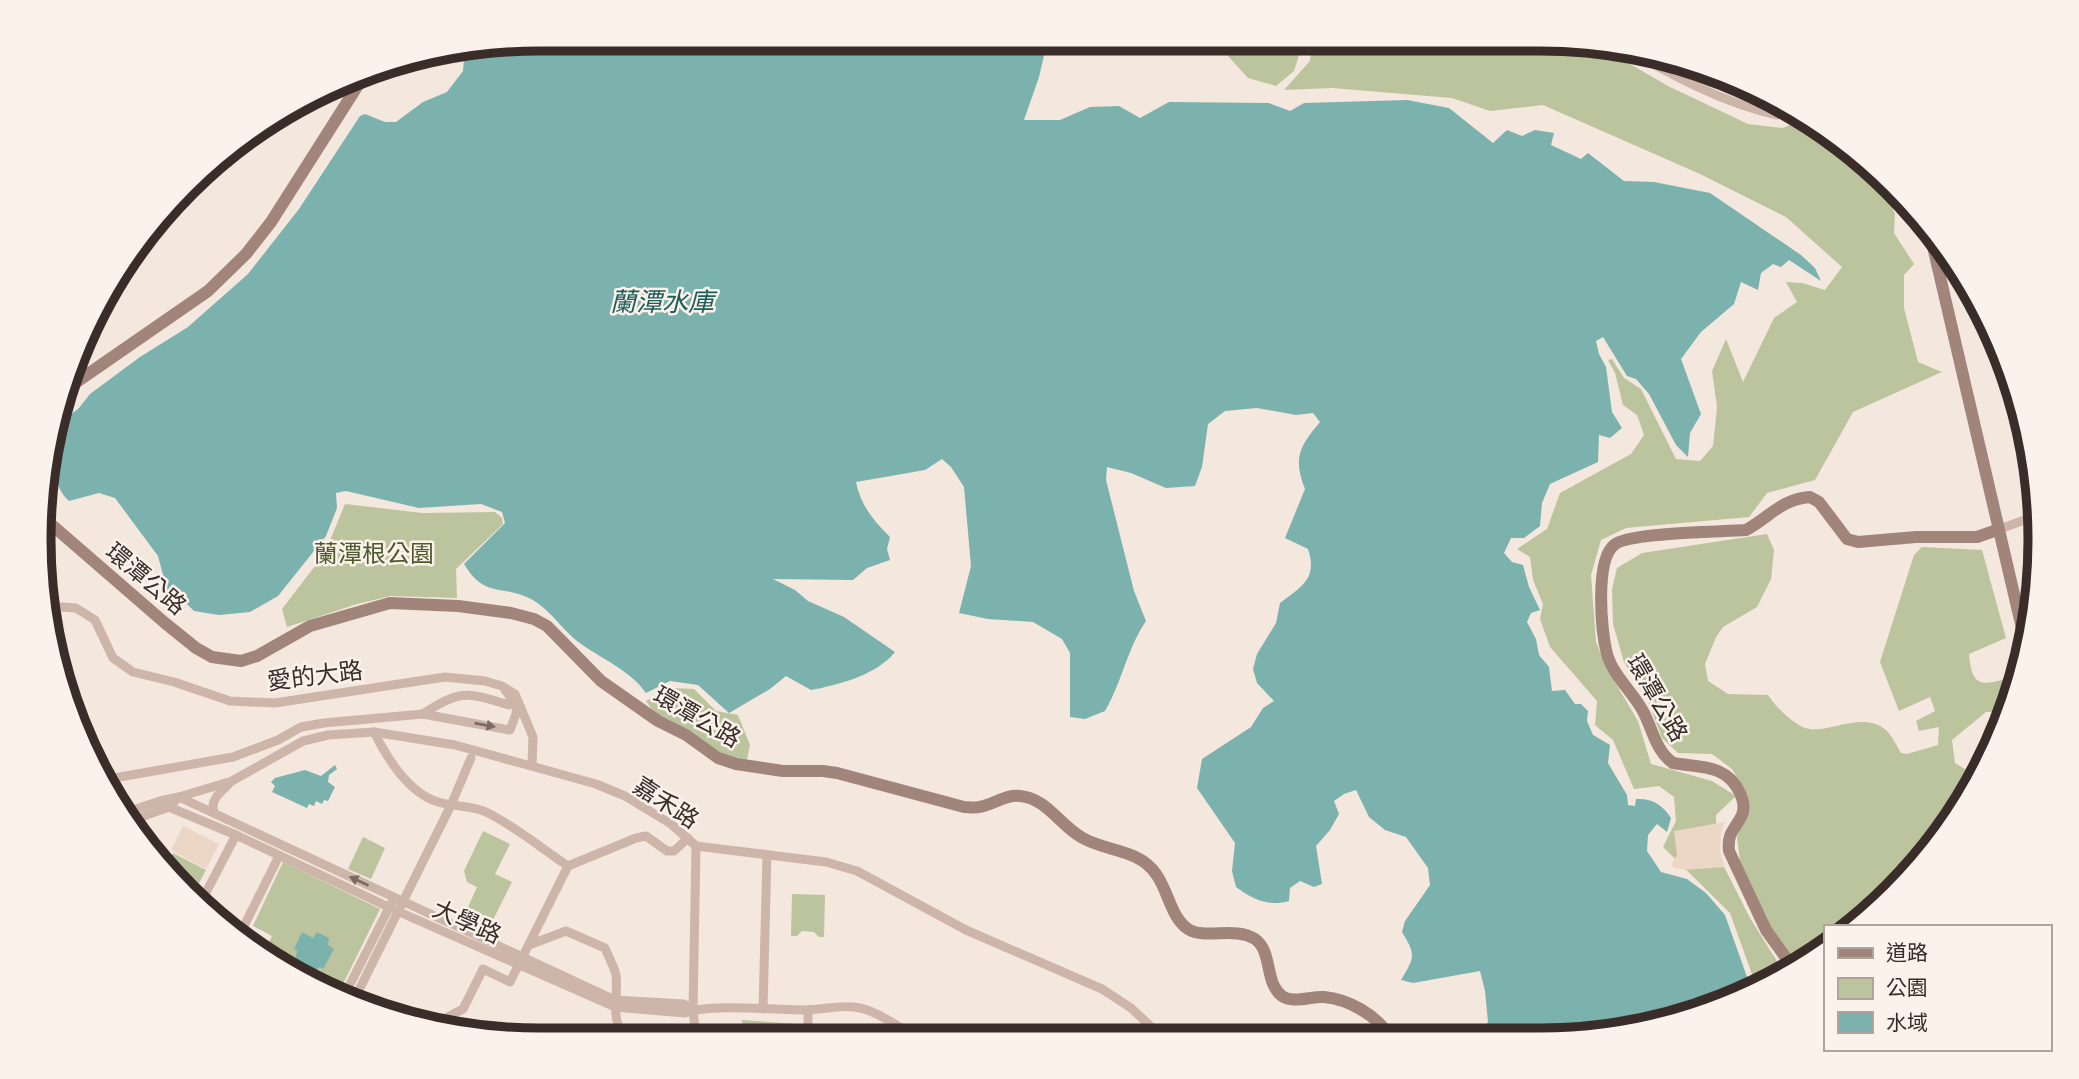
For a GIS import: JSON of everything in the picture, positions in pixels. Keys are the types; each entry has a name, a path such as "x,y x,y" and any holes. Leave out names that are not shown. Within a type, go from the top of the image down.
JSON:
{"street":[{"path":"1655,64 1729,100 1780,114"},
{"path":"77,382 208,291 246,254 271,222 357,86"},
{"path":"1934,251 2021,625"},
{"path":"1937,267 1945,266"},
{"name":"環潭公路","path":"1788,961 1766,930 1729,850 1728,839 1743,808 1738,790 1731,779 1721,771 1711,767 1673,763 1667,759 1661,752 1640,706 1607,654 1600,588 1607,552 1614,544 1632,537 1746,530 1761,522 1784,502 1803,497 1819,502 1847,538 1858,542 1916,537 1977,537 1997,530"},
{"path":"1997,530 2027,519"},
{"name":"環潭公路","path":"51,525 165,624 212,657 242,661 257,656 310,626 390,603 458,606 511,613 534,619 547,626 601,681 658,721 687,735 718,758 783,771 837,773 964,807 979,808 1006,797 1032,798 1083,839 1124,851 1147,864 1156,874 1180,921 1192,932 1243,934 1255,940 1262,947 1273,985 1282,996 1289,999 1322,997 1345,1000 1356,1006 1380,1028"},
{"name":"愛的大路","path":"56,607 76,608 95,620 113,658 133,672 174,682 230,701 275,703 445,677 485,681 502,686 515,694"},
{"path":"423,714 461,694 471,694 509,705 510,696 502,686"},
{"path":"113,778 233,757 278,740 302,727 423,714 510,730 516,714 515,694"},
{"path":"515,694 533,737 532,765"},
{"path":"374,732 386,756 407,780 435,801 484,811 568,866"},
{"name":"嘉禾路","path":"169,807 179,797 232,781 303,741 339,734 374,732 456,745 596,784 625,796 671,824 696,846 827,862 866,875 957,925 1102,989 1131,1008 1152,1028"},
{"path":"348,989 451,805 471,758"},
{"path":"215,814 212,807 214,801 232,781"},
{"path":"132,810 179,797 615,1004 685,1013 693,1010 808,1010 855,1007 900,1028"},
{"path":"138,818 169,807"},
{"name":"大學路","path":"169,807 236,835 393,909 521,961"},
{"path":"205,895 236,835"},
{"path":"445,1019 463,1009 482,969 510,982 568,866 636,838 646,836 667,851 674,851 688,838"},
{"path":"695,1028 696,846"},
{"path":"763,1009 767,855"},
{"path":"243,928 279,856"},
{"path":"357,993 393,909"},
{"path":"529,945 566,931 605,948 616,974 615,1004 620,1028"},
{"path":"808,1010 808,1028"}],"green space":[{"path":"1223,51 1300,51 1294,71 1276,86 1248,78"},
{"path":"1311,51 1540,51 1619,57 1668,86 1748,124 1783,128 1795,123 1837,152 1886,195 1895,214 1894,233 1914,264 1904,275 1904,308 1918,362 1942,372 1853,412 1815,480 1767,493 1749,517 1626,528 1601,540 1591,575 1596,642 1607,669 1638,721 1651,764 1712,781 1736,796 1716,815 1717,853 1750,918 1780,965 1756,978 1754,979 1730,913 1663,847 1676,821 1674,797 1659,786 1634,789 1613,740 1595,725 1597,701 1550,647 1540,619 1543,604 1533,580 1530,557 1517,549 1547,529 1560,493 1631,454 1644,435 1637,415 1623,405 1615,373 1608,360 1612,359 1624,378 1641,389 1676,459 1700,461 1713,446 1717,407 1712,371 1726,339 1743,382 1774,318 1797,302 1786,282 1802,283 1825,290 1842,267 1786,217 1700,174 1543,105 1490,111 1452,98 1332,88 1284,90 1310,61"},
{"name":"蘭潭根公園","path":"345,504 422,513 495,512 502,518 503,524 456,569 457,598 391,596 287,627 282,609 325,553"},
{"path":"1767,534 1774,550 1771,579 1757,607 1723,627 1716,637 1705,664 1708,681 1728,694 1768,695 1792,721 1804,728 1818,729 1858,722 1877,725 1888,732 1901,753 1907,754 1938,745 1939,727 1919,731 1916,721 1935,711 1930,697 1899,711 1880,662 1914,555 1922,547 1982,550 2006,638 1969,654 1971,666 1976,679 1981,682 2008,678 1997,712 1986,712 1952,740 1955,763 1970,770 1946,811 1907,862 1862,907 1840,925 1824,925 1824,936 1793,957 1772,933 1740,861 1737,838 1746,805 1744,789 1732,769 1712,754 1678,753 1662,738 1648,701 1624,662 1613,624 1612,589 1617,568 1642,553"},
{"path":"669,688 694,689 716,711 738,715 750,745 746,764 721,755 656,715 646,701"},
{"path":"483,831 510,844 495,874 512,882 483,940 458,929 477,887 467,882 464,871"},
{"path":"363,837 385,848 371,879 348,869"},
{"path":"173,853 206,870 197,888 172,862 170,859"},
{"path":"283,862 380,909 342,986 268,946 272,936 253,926"},
{"path":"792,894 825,895 824,937 819,937 814,932 802,931 797,936 791,936"},
{"path":"742,1020 797,1024 797,1028 743,1028"}],"shaded area":[{"path":"1725,822 1721,833 1720,852 1725,867 1684,870 1673,867 1672,863 1677,855 1674,831"},
{"path":"183,826 219,844 206,869 171,850"}],"water":[{"name":"蘭潭水庫","path":"540,51 1045,51 1024,120 1060,120 1090,107 1119,106 1140,118 1169,102 1269,103 1290,111 1304,103 1407,100 1449,108 1493,143 1507,130 1522,136 1535,130 1554,133 1551,145 1581,159 1588,153 1624,181 1654,182 1710,193 1801,255 1815,268 1821,281 1789,260 1781,267 1773,264 1761,273 1758,290 1741,282 1734,304 1701,332 1681,359 1701,414 1690,433 1688,457 1676,445 1649,394 1636,379 1627,376 1603,337 1596,341 1606,367 1612,412 1622,428 1610,438 1599,435 1598,462 1550,484 1542,503 1540,526 1524,538 1511,538 1504,553 1512,562 1523,565 1529,587 1540,610 1531,613 1527,622 1536,639 1539,655 1549,667 1552,691 1565,690 1575,704 1581,704 1588,711 1587,721 1593,735 1610,745 1608,763 1627,795 1628,805 1635,806 1636,799 1652,801 1661,806 1671,818 1667,832 1657,824 1648,835 1647,851 1661,872 1687,879 1706,893 1725,915 1749,981 1697,1002 1635,1019 1571,1027 1484,1028 1488,1022 1480,971 1413,983 1401,980 1412,956 1402,932 1405,921 1430,885 1428,868 1406,837 1385,830 1369,817 1356,790 1334,801 1339,814 1316,846 1322,884 1314,887 1300,881 1290,888 1289,901 1281,903 1254,898 1236,887 1232,871 1235,843 1197,788 1202,759 1251,727 1263,708 1274,701 1257,683 1253,669 1257,654 1276,623 1280,603 1306,581 1311,568 1308,549 1285,538 1305,489 1299,461 1303,446 1320,422 1313,413 1296,415 1257,408 1225,411 1208,424 1202,467 1195,486 1166,488 1131,473 1107,467 1106,480 1134,591 1146,621 1105,711 1085,719 1070,717 1070,653 1062,639 1033,622 988,619 959,613 971,566 964,487 951,467 942,459 925,470 856,482 868,512 890,537 887,549 890,560 867,568 853,580 773,579 795,590 808,601 844,617 895,652 868,673 822,688 811,690 786,676 770,689 729,713 698,685 670,681 646,693 623,671 577,641 533,600 487,587 480,582 464,564 505,523 502,512 481,504 419,508 346,491 336,493 337,508 326,536 278,596 250,612 219,615 194,611 181,598 167,590 158,556 115,498 99,493 69,501 63,494 55,474 66,419 90,394 140,357 188,327 248,274 299,209 360,116 365,114 385,122 396,122 423,102 447,92 463,71 463,57 476,55"},
{"path":"335,765 337,769 329,775 328,782 335,787 328,801 324,800 322,804 316,801 314,806 309,804 307,808 272,792 275,786 271,782 275,778 305,770 321,776"},
{"path":"302,932 313,938 317,932 329,938 328,945 334,949 323,969 320,967 313,972 295,962 297,950 294,949"}]}
